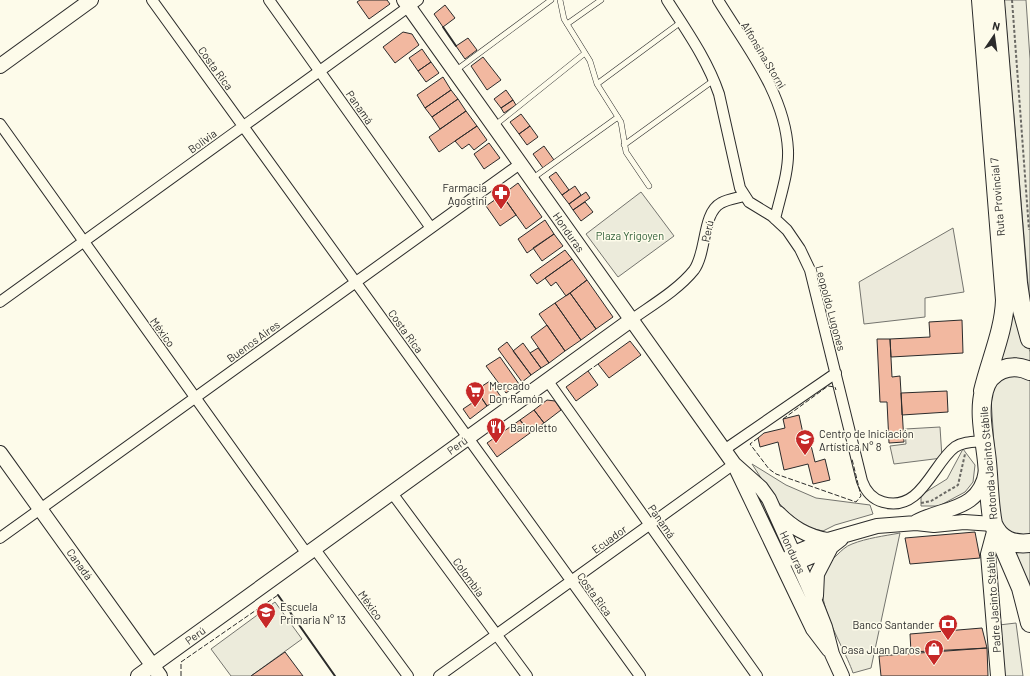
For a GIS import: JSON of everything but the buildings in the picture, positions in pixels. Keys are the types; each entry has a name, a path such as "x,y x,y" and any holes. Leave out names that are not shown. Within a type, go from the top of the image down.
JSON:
{"highway":[{"name":"Ruta Provincial 7","path":"981,0 1005,300 1002,325 991,360 984,391"},
{"name":"Ruta Provincial 7","path":"995,0 1018,283 1022,310 1030,338"},
{"name":"Rotonda Jacinto Stábile","path":"1030,370 1015,367 1001,370 990,379 984,391 982,410 995,528 1009,541 1030,543"},
{"path":"995,528 1021,588 1030,623"}],"main road":[{"path":"0,66 91,0"},
{"name":"Honduras","path":"410,2 454,71 734,464 813,628 832,654"},
{"name":"Perú","path":"138,676 156,671 311,551 631,320"},
{"name":"Canadá","path":"0,453 156,671"},
{"name":"Honduras","path":"734,464 761,488 772,507 818,608 832,654 842,676"},
{"path":"916,522 928,516 954,509 971,498 984,481 987,464"},
{"path":"772,507 798,530 829,543"},
{"path":"783,563 846,535 877,526 916,522 934,525 964,522 995,528"},
{"name":"Padre Jacinto Stábile","path":"995,528 988,554 998,676"},
{"path":"818,608 815,587 816,574 829,543"}],"street":[{"name":"Costa Rica","path":"152,0 640,676"},
{"name":"Panamá","path":"269,0 431,228"},
{"name":"Leopoldo Lugones","path":"667,0 708,65 714,80 723,110 738,179 744,196 755,207 775,219 794,240 810,270 862,481 868,493 874,498 886,503 906,500 929,480 952,450 966,442"},
{"name":"Alfonsina Storni","path":"718,0 769,84 779,104 788,151 775,219"},
{"name":"Bolivia","path":"0,302 320,71 410,2"},
{"name":"México","path":"0,124 196,397 311,551 408,676"},
{"name":"Buenos Aires","path":"0,538 520,164"},
{"name":"Perú","path":"631,320 681,283 695,269 702,251 710,216 716,207 724,201 744,196"},
{"path":"724,450 836,373"},
{"name":"Panamá","path":"547,380 757,676"},
{"path":"966,442 985,441"},
{"name":"Ecuador","path":"439,676 734,464"},
{"name":"Colombia","path":"392,493 527,676"}],"lane":[{"path":"454,71 551,0"},
{"path":"560,0 564,19 586,53 593,68 594,78 597,84 622,122 626,152 649,186"},
{"path":"567,24 601,0"},
{"path":"597,84 681,22"},
{"path":"493,126 586,53"},
{"path":"624,145 714,80"},
{"path":"531,179 618,117"}],"path":[{"path":"1012,0 1029,234"},
{"path":"919,503 931,502 958,485 966,442"}],"green space":[{"path":"1004,0 1026,0 1030,59 1030,307"},
{"name":"Plaza Yrigoyen","path":"641,192 674,236 618,277 586,234"},
{"path":"1013,294 1030,352 1030,361 1014,358 996,364"},
{"path":"1025,374 1030,377 1030,537 1009,534 999,519 990,394 999,377"},
{"path":"963,449 975,465 973,482 965,492 939,506 921,506 921,495 947,479"},
{"path":"752,464 786,485 816,498 870,505 873,514 835,525 823,531 806,527 786,511 772,495"},
{"path":"900,533 871,668 853,673 827,613 823,597 822,581 827,567 839,553 850,545"},
{"path":"1010,551 1030,551 1030,596"},
{"path":"275,602 302,639 251,676 231,676 211,649"},
{"path":"1016,623 1023,676 1004,676 999,625"}],"shaded area":[{"path":"953,228 964,292 925,298 925,317 864,324 859,282"},
{"path":"940,427 942,458 894,464 890,446 906,444 905,429"}],"fence":[{"path":"588,371 598,364"},
{"path":"783,419 828,386 835,387 836,390"},
{"path":"758,438 750,444 769,469 776,474 856,502 861,496 852,459"},
{"path":"181,676 181,662 278,595"}],"wall":[{"path":"443,27 456,46"},
{"path":"278,595 335,676"}],"place":[{"name":"Farmacia Agostini","path":"501,210"},
{"name":"Mercado Don Ramón","path":"475,408"},
{"name":"Bairoletto","path":"496,444"},
{"name":"Centro de Iniciación Artística N° 8","path":"805,456"},
{"name":"Escuela Primaria N° 13","path":"266,629"},
{"name":"Banco Santander","path":"948,641"},
{"name":"Casa Juan Daros","path":"934,666"}]}
